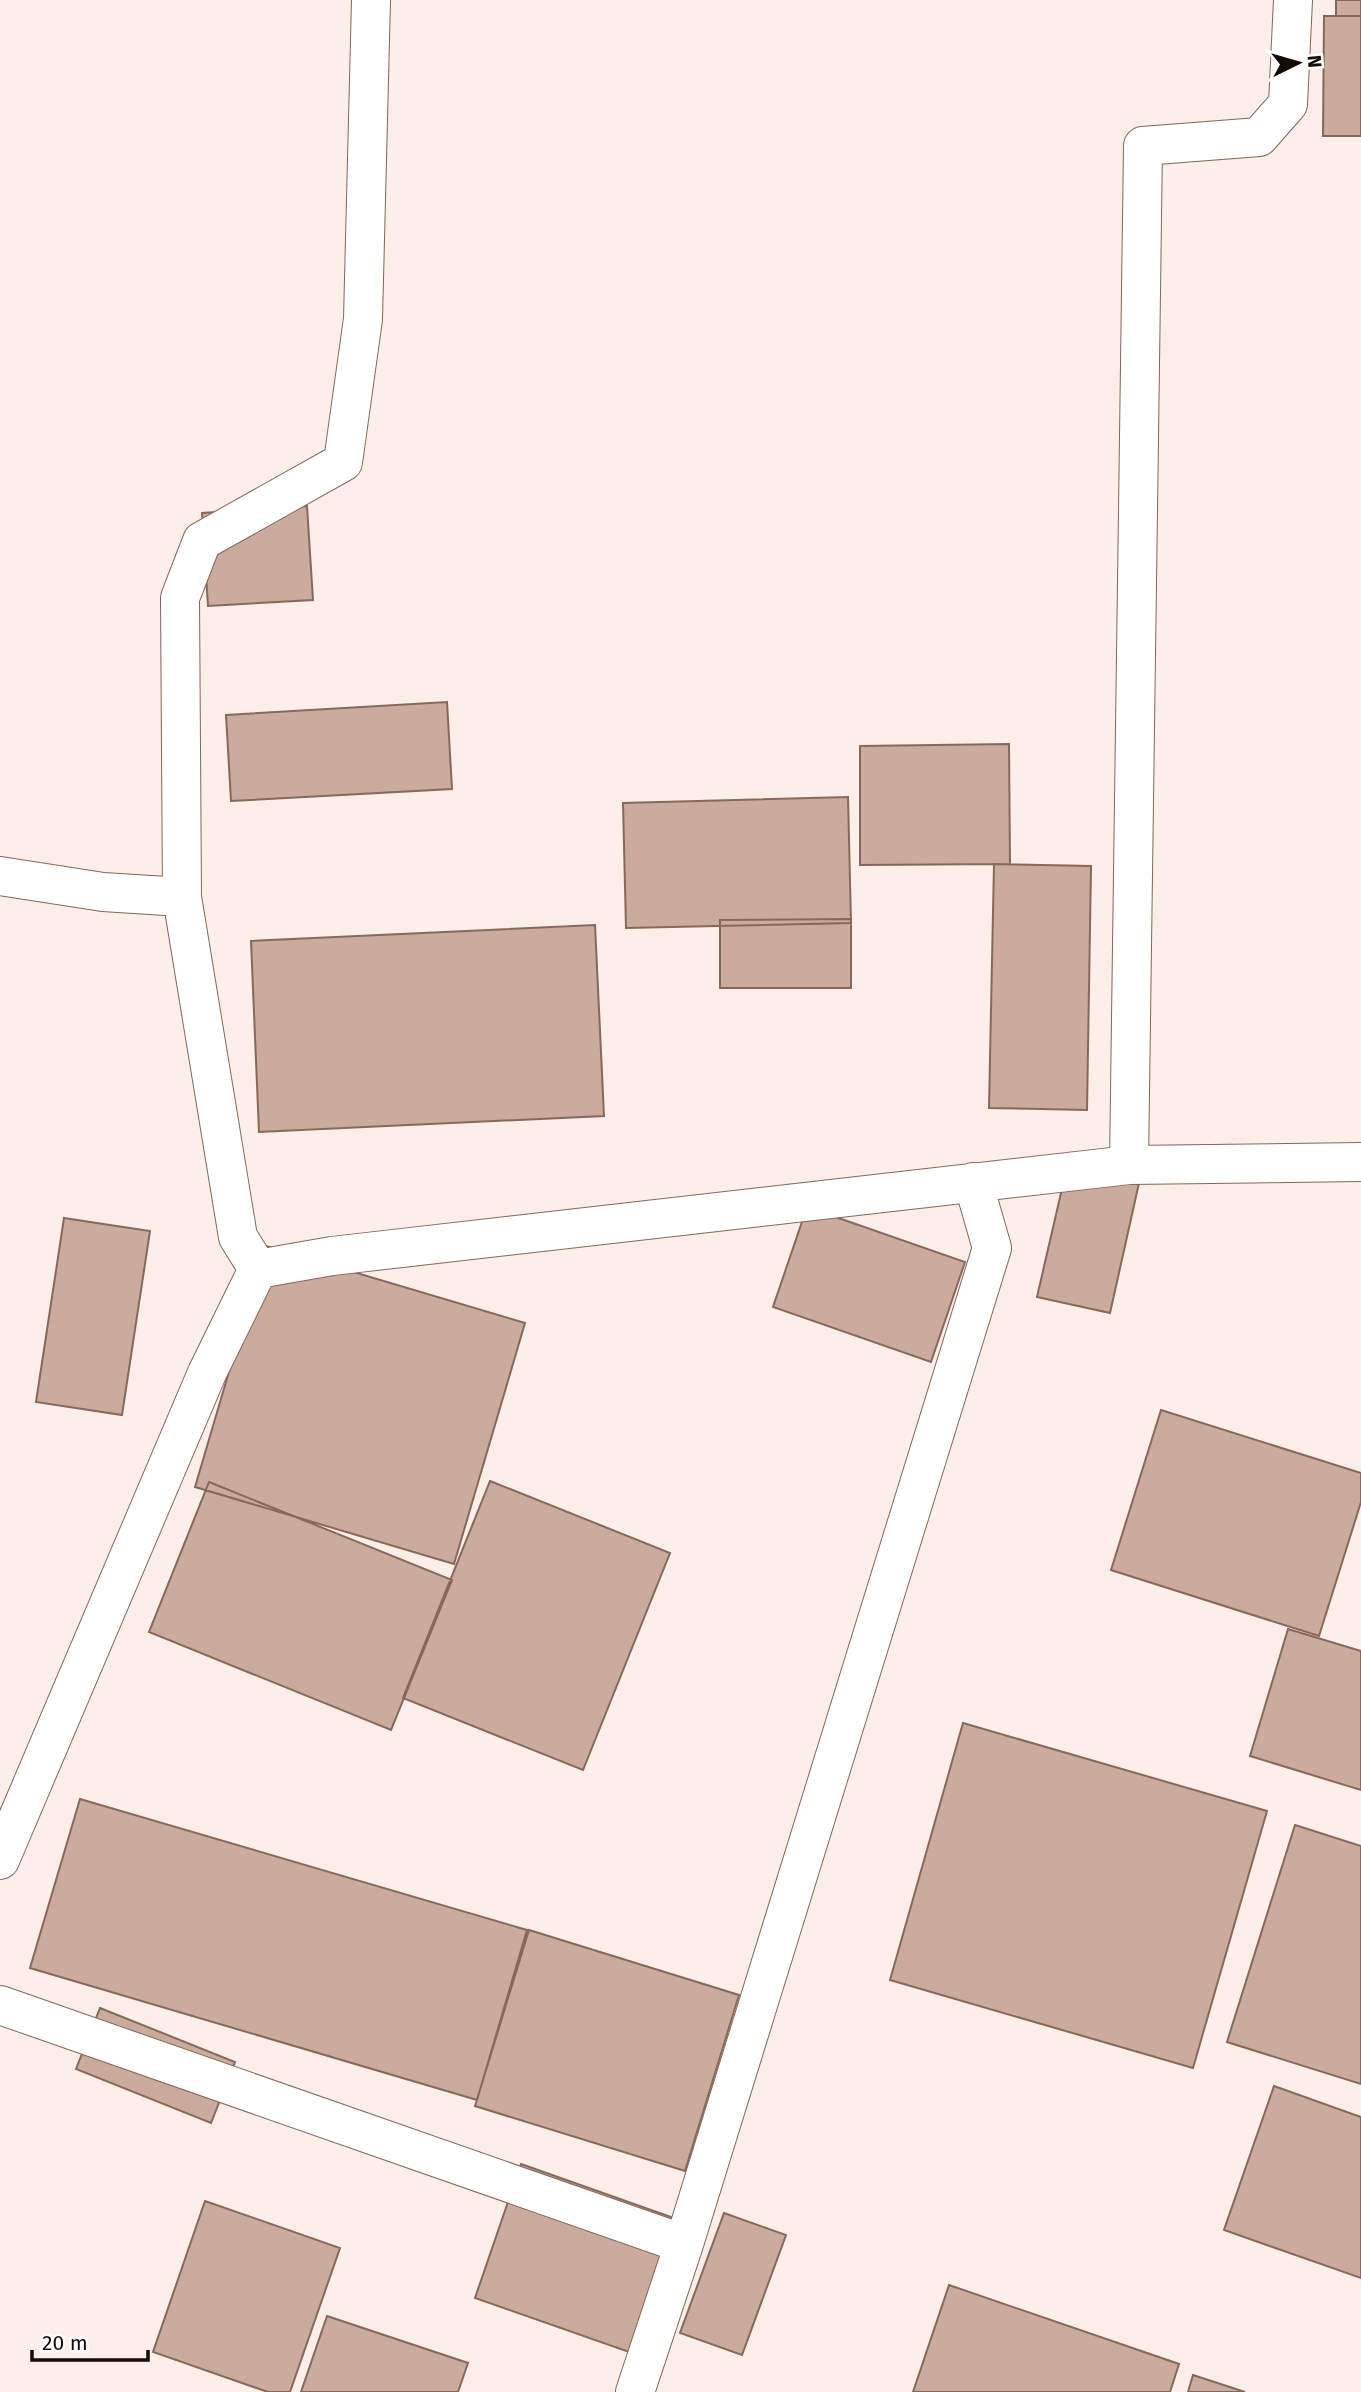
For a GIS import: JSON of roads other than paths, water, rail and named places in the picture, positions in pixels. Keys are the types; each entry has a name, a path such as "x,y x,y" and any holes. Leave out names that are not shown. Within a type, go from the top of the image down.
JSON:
{"street":[{"path":"258,1269 238,1237 182,897 180,598 202,541 343,462 363,319 371,0"},
{"path":"1129,1165 1143,146 1259,137 1287,104 1293,0"},
{"path":"0,876 103,891 182,897"},
{"path":"258,1269 332,1256 1129,1165 1361,1162"},
{"path":"635,2392 684,2244 992,1248 973,1182"},
{"path":"0,1860 207,1373 258,1269"},
{"path":"0,2006 684,2244"}]}
